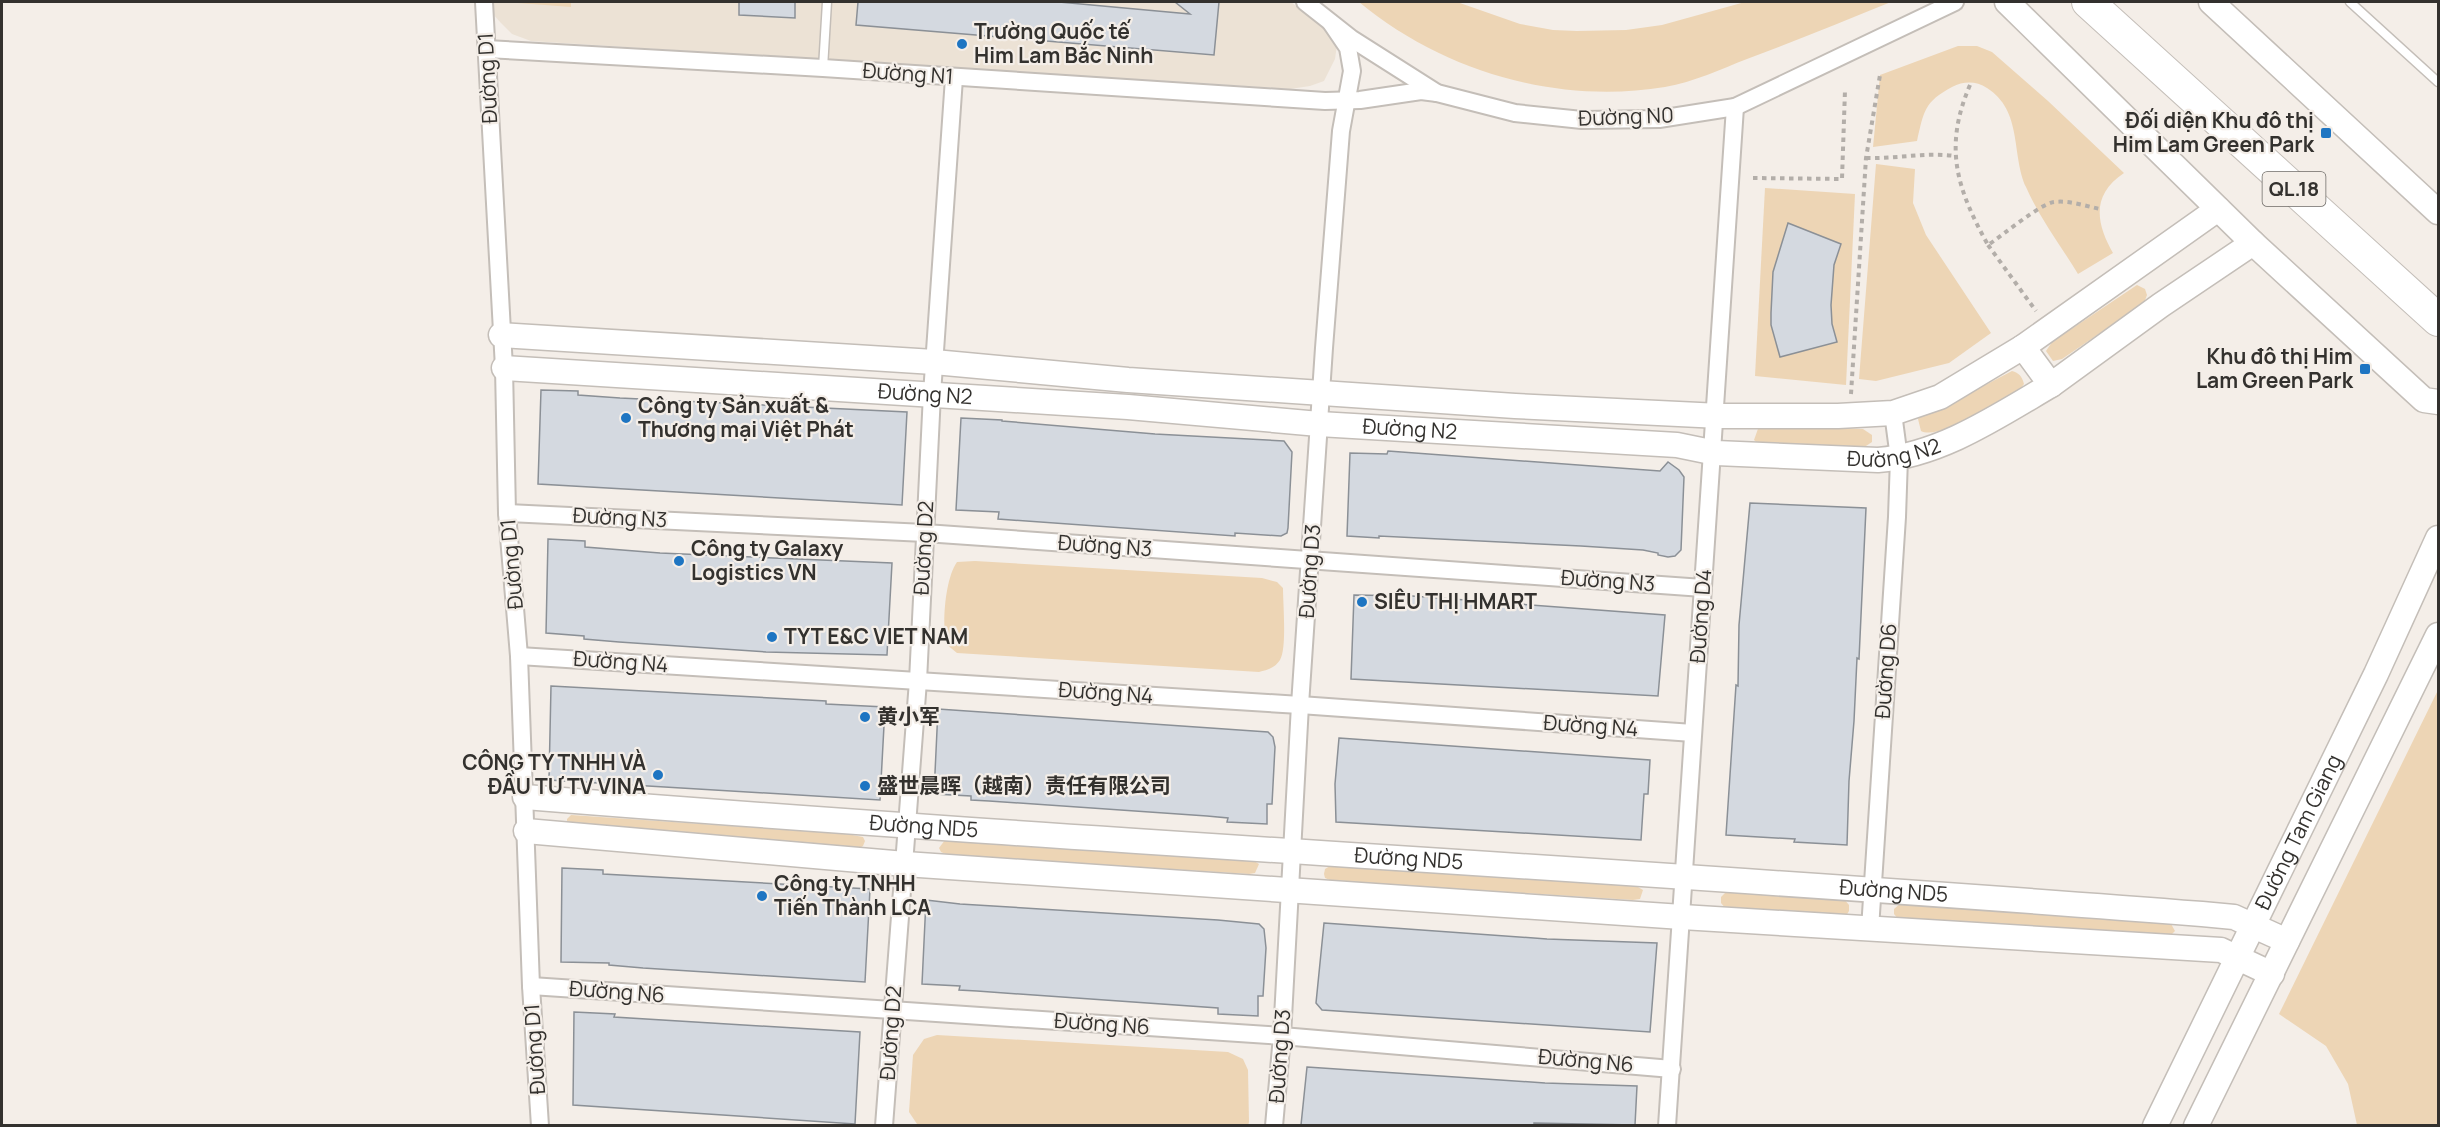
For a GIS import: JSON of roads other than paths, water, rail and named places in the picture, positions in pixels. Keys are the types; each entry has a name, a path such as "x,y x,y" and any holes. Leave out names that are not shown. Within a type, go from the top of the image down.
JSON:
{"highway":[{"name":"QL.18","path":"2080,2 2105,13 2439,320"}],"street":[{"name":"Đường D1","path":"484,2 504,368 507,513 519,656 531,986 540,1125"},
{"name":"Đường N0","path":"1305,2 1390,65 1437,93 1515,113 1582,120 1659,119 1735,106 1955,2"},
{"path":"2007,2 2253,243 2424,400 2439,402"},
{"path":"2211,2 2439,212"},
{"name":"Đường D3","path":"1274,1125 1282,1036 1300,705 1336,175 1351,74 1350,56 1343,38 1331,23"},
{"name":"Đường N1","path":"486,49 1346,101 1421,92 1437,93"},
{"name":"Đường D2","path":"884,1125 918,681 932,394 954,78"},
{"name":"Đường D4","path":"1667,1125 1735,106"},
{"name":"Đường N2","path":"501,335 934,362 1128,380 1515,406 1714,416 1838,416 1893,413 1940,397 2023,347 2218,209"},
{"name":"Đường N2","path":"504,368 1128,407 1319,424 1677,445 1711,452 1843,459 1899,458 1959,436 2050,386 2161,305 2253,243"},
{"path":"2023,347 2050,386"},
{"path":"716,381 717,348"},
{"path":"1128,380 1128,407"},
{"path":"1513,434 1515,406"},
{"name":"Đường D6","path":"1870,929 1899,458 1893,413"},
{"name":"Đường N3","path":"507,513 925,533 1703,588"},
{"name":"Đường Tam Giang","path":"2155,1125 2376,674 2439,538"},
{"name":"Đường Tam Giang","path":"2196,1125 2439,635"},
{"name":"Đường N4","path":"519,656 1300,705 1693,733"},
{"name":"Đường ND5","path":"525,797 907,827 1872,888 2202,914 2234,917 2288,941"},
{"name":"Đường ND5","path":"526,831 905,864 1682,917 2221,950 2238,956 2272,974"},
{"name":"Đường N6","path":"531,986 1282,1036 1672,1069"}],"lane":[{"path":"823,68 827,2"},
{"path":"2350,2 2439,82"}],"place":[{"name":"Trường Quốc tế Him Lam Bắc Ninh","path":"962,44"},
{"name":"Đối diện Khu đô thị Him Lam Green Park","path":"2326,133"},
{"name":"Khu đô thị Him Lam Green Park","path":"2365,369"},
{"name":"Công ty Sản xuất & Thương mại Việt Phát","path":"626,418"},
{"name":"Công ty Galaxy Logistics VN","path":"679,561"},
{"name":"SIÊU THỊ HMART","path":"1362,602"},
{"name":"TYT E&C VIET NAM","path":"772,637"},
{"name":"黄小军","path":"865,717"},
{"name":"CÔNG TY TNHH VÀ ĐẦU TƯ TV VINA","path":"658,775"},
{"name":"盛世晨晖（越南）责任有限公司","path":"865,786"},
{"name":"Công ty TNHH Tiến Thành LCA","path":"762,896"}]}
